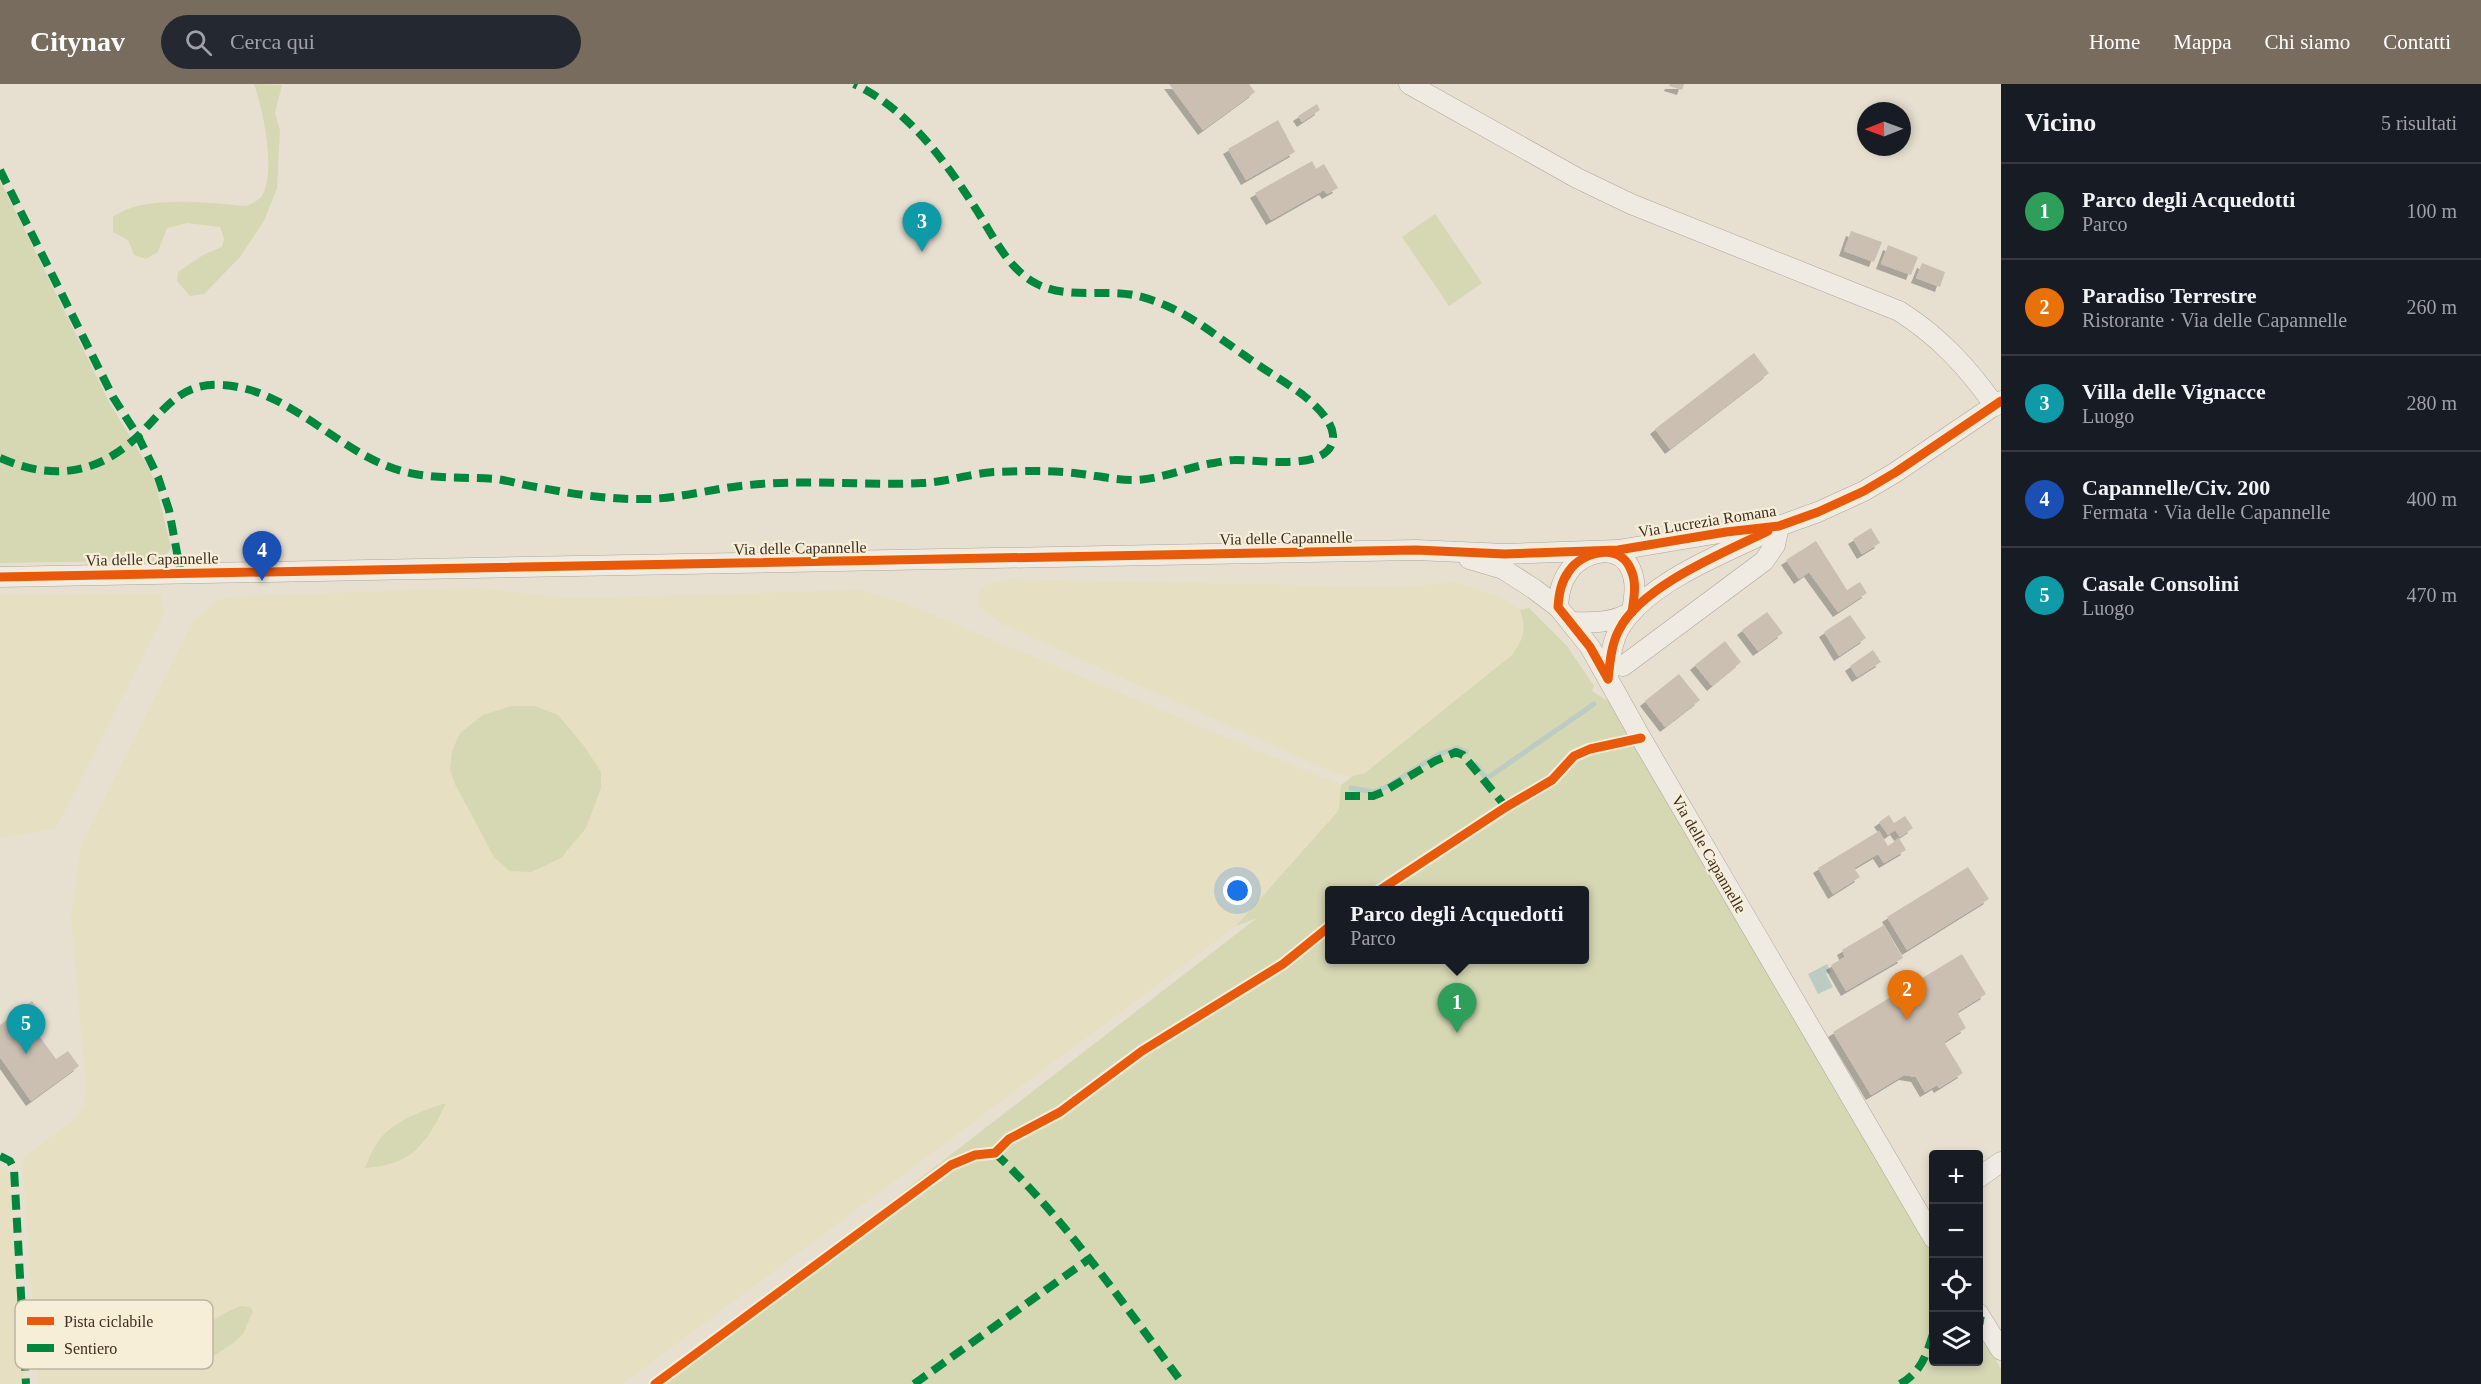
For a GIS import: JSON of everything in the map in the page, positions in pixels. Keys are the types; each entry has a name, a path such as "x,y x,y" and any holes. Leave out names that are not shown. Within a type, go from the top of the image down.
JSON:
{"street":[{"name":"Via Lucrezia Romana","path":"1409,84 1577,178 1622,200 1899,311 1953,353 1998,404 1896,472 1864,491 1818,512 1779,526 1600,552"},
{"path":"1608,680 1614,639 1632,612 1650,596 1702,562 1779,526"},
{"path":"1623,666 1764,561 1775,545 1779,526"},
{"name":"Via delle Capannelle","path":"0,577 1416,550 1505,554 1600,552"},
{"name":"Via delle Capannelle","path":"1416,550 1470,559 1503,569 1558,607 1572,622 1590,648 1927,1215"},
{"path":"1558,607 1560,591 1570,570 1585,556 1600,552 1620,556 1631,570 1634,582 1632,612"},
{"path":"1572,622 1608,621 1632,612"},
{"path":"1983,1175 2001,1162"},
{"path":"1988,1316 2001,1350"}],"shaded area":[{"path":"1009,579 1398,587 1456,582 1501,597 1520,610 1525,624 1522,641 1512,655 1365,773 1353,776 1339,775 1002,624 978,606 976,597 983,586"},
{"path":"479,588 569,598 860,590 905,603 1341,785 1339,810 1236,926 623,1384 38,1384 37,1369 213,1369 213,1300 32,1300 22,1158 75,1119 84,1106 86,1088 71,917 81,844 192,622 216,601 236,596","holes":["445,1103 424,1143 406,1158 378,1167 394,1125"]},
{"path":"161,593 165,613 56,829 0,838 0,594"},
{"path":"1827,964 1831,972 1826,974 1833,987 1818,994 1808,974"},
{"path":"0,1165 9,1172 19,1300 15,1300 15,1369 25,1369 26,1384 0,1384"}],"green space":[{"path":"254,84 282,85 275,113 280,130 277,188 264,221 240,257 204,294 190,296 177,281 178,272 203,255 222,247 224,239 220,227 187,223 167,228 158,252 146,259 134,255 128,240 113,232 113,217 142,205 195,202 246,206 259,199 264,192 267,180 268,153 261,108"},
{"path":"0,180 109,402 155,481 171,548 160,563 121,561 0,563"},
{"path":"1435,214 1482,283 1449,306 1402,237"},
{"path":"1529,608 1567,646 1594,686 1592,691 1613,704 1929,1246 1929,1366 1983,1366 1983,1337 2001,1369 2001,1384 654,1384 1257,918 1236,926 1339,810 1341,785 1353,776 1365,773 1512,655 1524,629 1520,610"},
{"path":"512,706 535,706 558,715 584,746 601,772 601,788 586,828 561,858 531,872 510,871 494,857 455,784 450,770 452,751 460,733 483,715"},
{"path":"446,1103 425,1140 407,1157 381,1166 365,1168 378,1142 394,1126"},
{"path":"240,1306 250,1307 253,1311 243,1334 213,1356 213,1321"}],"building":[{"path":"1169,84 1249,84 1255,92 1203,130"},
{"path":"1670,84 1684,84 1682,90 1669,86"},
{"path":"1317,104 1320,110 1302,122 1298,116"},
{"path":"1278,120 1295,152 1246,180 1228,149"},
{"path":"1312,161 1316,169 1324,164 1338,188 1327,194 1324,190 1271,220 1255,193"},
{"path":"1851,231 1882,242 1874,262 1844,251"},
{"path":"1888,245 1918,257 1911,275 1881,264"},
{"path":"1922,263 1945,272 1940,287 1916,278"},
{"path":"1754,353 1769,373 1670,449 1655,429"},
{"path":"1871,528 1880,543 1862,554 1853,539"},
{"path":"1816,541 1847,590 1860,582 1867,593 1838,612 1809,572 1799,579 1786,560"},
{"path":"1767,612 1783,633 1758,651 1742,630"},
{"path":"1850,615 1866,638 1839,656 1824,632"},
{"path":"1725,641 1741,662 1712,686 1695,665"},
{"path":"1873,650 1881,662 1857,677 1850,666"},
{"path":"1679,674 1700,700 1665,727 1645,701"},
{"path":"1889,815 1894,823 1905,816 1913,828 1900,837 1895,830 1888,835 1879,822"},
{"path":"1879,831 1888,846 1899,838 1906,850 1884,863 1878,854 1854,868 1860,877 1833,894 1818,868"},
{"path":"1968,867 1989,899 1907,950 1887,917"},
{"path":"1884,925 1903,958 1846,991 1831,965 1845,957 1842,950"},
{"path":"1962,954 1986,994 1957,1012 1966,1028 1944,1042 1963,1073 1939,1088 1937,1085 1925,1092 1916,1077 1904,1075 1871,1095 1833,1032"},
{"path":"32,1001 43,1016 31,1025 56,1059 68,1051 79,1066 31,1101 0,1057 0,1025"}],"waterway":[{"path":"1476,765 1484,776 1489,777 1594,704"},
{"path":"1351,788 1374,792 1388,786 1439,754 1457,748 1466,752"}],"marked path":[{"path":"0,458 38,470 74,470 91,466 124,448 167,406 185,392 208,385 223,385 249,390 274,399 365,456 389,467 425,476 497,479 564,492 620,499 661,498 770,483 922,483 1003,472 1064,472 1135,480 1229,460 1276,462 1308,460 1321,455 1330,447 1332,429 1326,418 1312,403 1187,316 1138,296 1062,292 1049,289 1026,277 1009,260 950,170 922,136 890,107 873,94 854,84"},
{"path":"0,170 113,397 138,436 158,477 169,510 181,574"},
{"path":"1345,796 1373,796 1435,761 1456,752 1463,755 1506,807"},
{"path":"995,1153 1071,1235 1183,1384"},
{"path":"0,1156 10,1161 14,1169 21,1300"},
{"path":"914,1384 1089,1259"},
{"path":"1900,1384 1919,1368 1929,1345"},
{"path":"25,1369 26,1384"}],"cycle path":[{"path":"0,577 1416,550 1505,554 1618,550 1726,532 1779,526 1818,512 1864,491 1896,472 2001,401"},
{"path":"1608,679 1616,636 1630,614 1646,599 1686,572 1768,531"},
{"path":"1608,679 1590,647 1558,607 1564,579 1575,564 1583,558 1601,553 1619,556 1626,561 1633,575 1632,612"},
{"path":"1386,886 1506,807 1552,780 1574,756 1590,749 1641,738"},
{"path":"655,1384 951,1165 975,1155 995,1153 1009,1139 1060,1112 1142,1051 1283,964 1325,930"}],"place":[{"name":"Villa delle Vignacce","path":"922,252"},
{"name":"Capannelle/Civ. 200","path":"262,581"},
{"name":"Paradiso Terrestre","path":"1907,1020"},
{"name":"Parco degli Acquedotti","path":"1457,1033"},
{"name":"Casale Consolini","path":"26,1054"}]}
